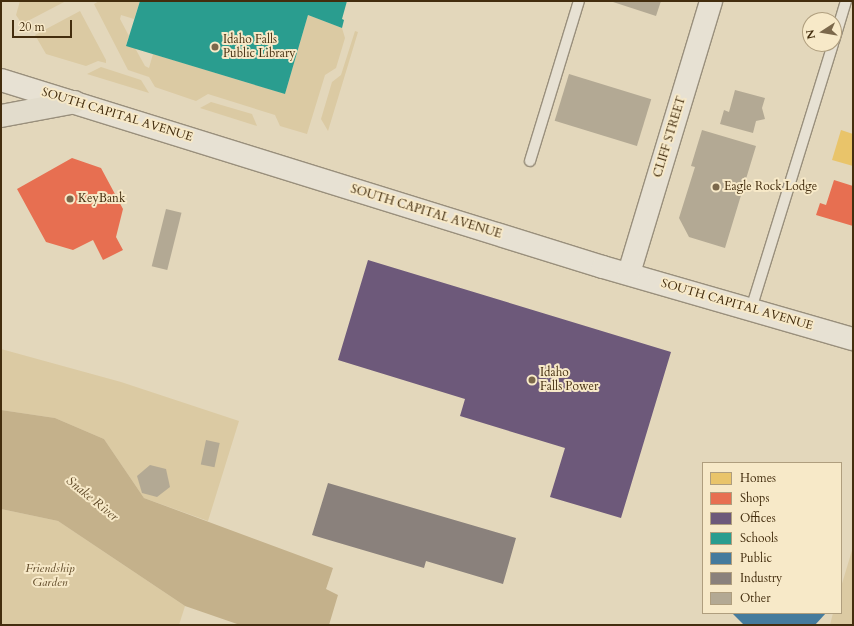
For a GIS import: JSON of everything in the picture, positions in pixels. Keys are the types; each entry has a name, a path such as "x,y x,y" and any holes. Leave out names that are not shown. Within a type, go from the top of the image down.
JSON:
{"main road":[{"path":"1,116 75,102"}],"street":[{"name":"CLIFF STREET","path":"629,273 711,1"},
{"name":"SOUTH CAPITAL AVENUE","path":"1,80 629,273 853,338"}],"lane":[{"path":"530,161 579,1"},
{"path":"842,14 846,1"},
{"path":"751,309 831,52"}],"green space":[{"path":"20,1 66,1 22,24 16,15"},
{"path":"99,1 140,1 134,19 121,15 120,19 129,36 126,45 135,48 145,66 149,68 153,54 285,94 308,15 342,28 345,38 336,68 325,75 307,134 280,126 275,115 208,94 196,101 155,87 149,77 128,70 94,4"},
{"path":"80,11 106,60 106,63 98,61 86,66 46,54 35,35"},
{"path":"355,31 358,32 328,131 321,119 332,82 341,75"},
{"path":"101,67 141,80 149,93 87,74"},
{"path":"211,102 252,114 257,126 200,108"},
{"path":"1,349 121,382 239,421 208,521 144,498 104,439 55,418 1,410"},
{"name":"Friendship Garden","path":"1,509 58,521 185,606 179,625 1,625"},
{"path":"853,547 853,625 830,625 833,614 842,614 842,584"}],"water":[{"name":"Snake River","path":"1,410 55,418 104,439 144,498 333,568 326,589 338,595 329,625 240,625 185,606 58,521 1,509"}],"building: Homes":[{"path":"841,130 853,134 853,166 832,160"}],"building: Shops":[{"name":"KeyBank","path":"72,158 101,168 123,209 116,237 123,250 103,260 93,240 73,250 46,242 17,189"},
{"path":"834,180 853,186 853,226 816,215 820,203 826,205"}],"building: Offices":[{"name":"Idaho Falls Power","path":"368,260 671,352 621,518 550,497 565,448 460,416 465,399 338,360"}],"building: Schools":[{"name":"Idaho Falls Public Library","path":"140,1 347,1 342,19 344,20 342,28 308,15 285,94 126,46"}],"building: Public":[{"path":"733,614 825,614 815,625 744,625"}],"building: Industry":[{"path":"328,483 516,538 503,584 426,561 424,568 312,535"}],"building: Other":[{"path":"610,1 661,1 656,16"},
{"path":"569,74 651,99 637,146 555,121"},
{"path":"735,90 765,98 762,108 765,119 756,121 753,133 720,124 724,110 729,112"},
{"name":"Eagle Rock Lodge","path":"702,130 756,146 725,248 689,237 679,218 695,167 691,166"},
{"path":"166,209 182,213 167,270 152,266"},
{"path":"206,440 220,443 214,467 201,464"},
{"path":"150,465 166,469 170,487 157,497 142,493 137,476"}],"place":[{"name":"Idaho Falls Public Library","path":"215,47"},
{"name":"Eagle Rock Lodge","path":"716,187"},
{"name":"KeyBank","path":"70,199"},
{"name":"Idaho Falls Power","path":"532,380"}]}
